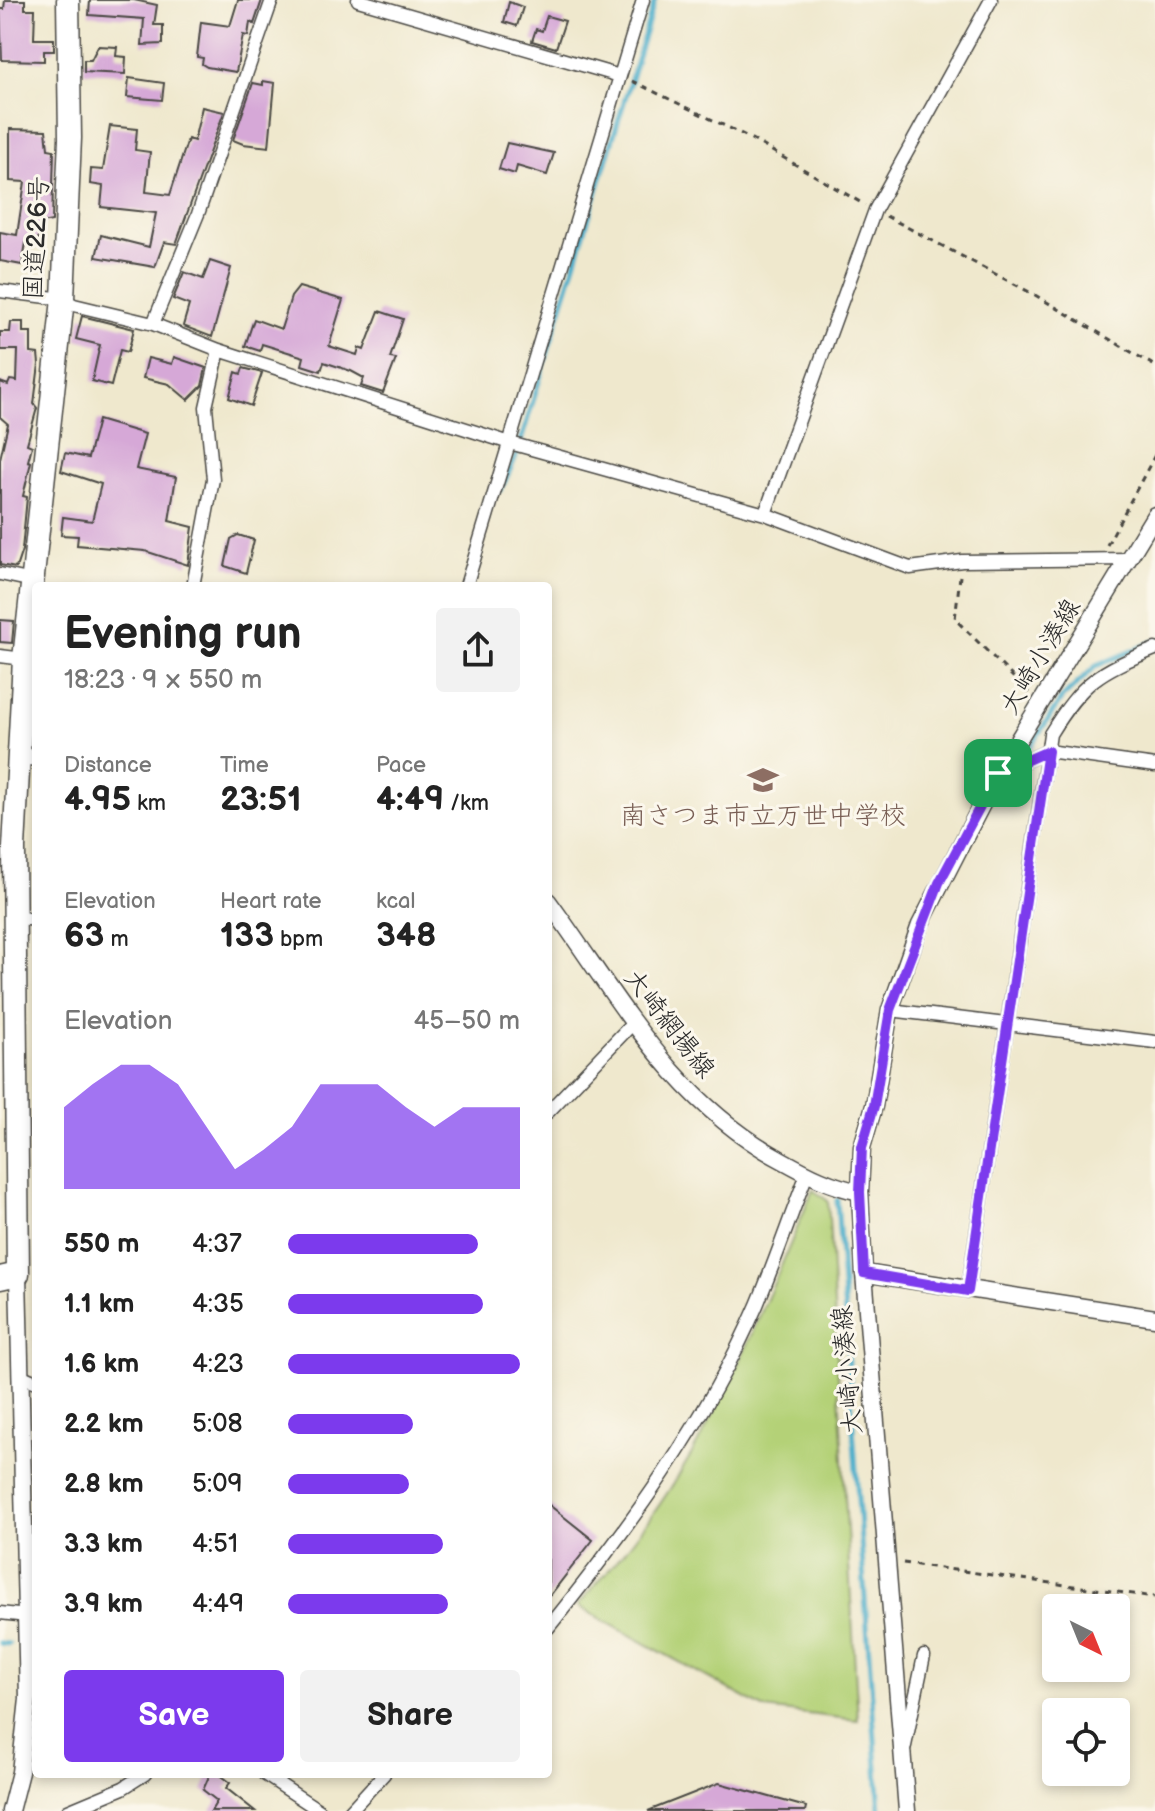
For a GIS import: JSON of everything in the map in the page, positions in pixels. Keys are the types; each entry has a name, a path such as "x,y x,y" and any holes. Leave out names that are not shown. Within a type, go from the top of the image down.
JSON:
{"highway":[{"name":"国道226号","path":"33,581 63,299 70,138 68,0"},
{"name":"国道226号","path":"9,1276 13,917 27,756 24,659 32,590"}],"street":[{"path":"153,324 198,214 272,0"},
{"path":"358,0 620,76"},
{"path":"467,582 514,444 643,0"},
{"path":"765,514 875,210 991,0"},
{"path":"0,291 63,299 74,305 153,324 219,350 514,444 765,514 910,568 962,561 1129,559"},
{"path":"194,582 213,479 206,407 219,350"},
{"name":"大崎小湊線","path":"907,1811 864,1273 860,1192 862,1147 874,1106 890,1010 939,883 998,773 1155,515"},
{"path":"0,574 33,581"},
{"path":"968,1291 1050,734 1073,696 1097,676 1155,649"},
{"path":"0,656 24,659"},
{"path":"998,773 1048,751 1155,766"},
{"name":"大崎網揚線","path":"552,907 633,1023 701,1104 726,1125 807,1174 827,1185 860,1192"},
{"path":"13,917 32,919"},
{"path":"890,1010 1155,1042"},
{"path":"552,1108 633,1023"},
{"path":"552,1623 610,1552 655,1488 721,1376 757,1306 807,1174"},
{"path":"864,1273 1155,1318"},
{"path":"9,1276 29,1379 30,1575 24,1743 10,1811"},
{"path":"0,1613 27,1616"},
{"path":"903,1760 924,1656"},
{"path":"68,1811 123,1788 139,1778"},
{"path":"270,1778 320,1811"},
{"path":"350,1811 380,1778"}],"path":[{"path":"638,83 748,137 875,210 1035,295 1155,366"},
{"path":"1100,559 1155,455"},
{"path":"962,561 955,619 1040,704"},
{"path":"887,1561 1155,1597"}],"green space":[{"path":"813,1190 828,1201 858,1720 765,1709 577,1606 636,1537 690,1456 736,1369"}],"building":[{"path":"5,0 25,0 25,9 35,9 34,39 54,39 54,51 44,51 44,61 2,60 0,9 4,9"},
{"path":"90,0 134,0 157,5 154,25 163,25 163,44 142,45 144,19 89,15"},
{"path":"238,0 262,0 254,24 250,22 248,36 243,35 236,72 207,67 202,64 203,58 197,57 201,22 230,26"},
{"path":"509,2 523,7 517,26 504,22"},
{"path":"547,16 565,21 556,48 532,41 536,29 542,31"},
{"path":"98,46 117,47 116,56 126,57 125,74 84,72 84,60 91,60"},
{"path":"129,78 164,83 162,100 127,97"},
{"path":"263,81 275,83 269,147 233,140 253,83 263,85"},
{"path":"202,107 224,112 176,244 164,242 155,267 96,257 101,235 149,247 156,213 101,207 103,186 90,184 91,169 103,170 110,126 137,129 135,150 150,152 146,192 170,195 188,139 194,141"},
{"path":"10,129 46,130 48,149 54,150 52,221 41,223 37,245 26,243 22,265 0,261 0,232 17,235 25,182 10,181"},
{"path":"507,143 554,153 547,175 517,166 515,174 499,169"},
{"path":"210,261 231,268 212,337 183,326 189,305 173,299 184,272 203,279"},
{"path":"299,287 343,300 329,346 357,355 359,348 364,350 379,311 403,319 390,358 396,359 383,393 361,386 364,378 351,371 324,362 321,371 302,365 304,357 262,344 260,351 245,346 254,319 281,329 291,297"},
{"path":"82,316 134,329 128,352 120,350 111,386 92,381 100,345 76,339"},
{"path":"11,322 23,322 23,332 31,332 31,353 38,354 39,364 34,404 37,408 27,444 32,446 23,496 27,497 22,550 16,568 0,565 0,459 8,424 0,417 0,382 8,385 10,380 17,381 18,350 0,350 0,332 10,332"},
{"path":"174,357 206,368 202,386 188,400 169,384 143,378 148,358 172,364"},
{"path":"243,368 262,373 251,406 229,398 236,372 241,374"},
{"path":"98,420 145,434 136,469 176,477 169,521 193,527 188,565 145,551 77,545 78,536 61,535 63,517 92,521 101,484 61,471 65,453 88,458"},
{"path":"238,535 254,540 246,573 225,566 231,539"},
{"path":"0,620 14,621 12,643 0,642"},
{"path":"552,1507 593,1540 552,1593"},
{"path":"208,1778 223,1778 230,1783 226,1788 255,1811 211,1811 217,1801 203,1790"},
{"path":"719,1783 806,1807 805,1811 648,1811"}],"waterway":[{"path":"501,490 517,454 655,0"},
{"path":"1030,747 1062,698 1096,666 1155,641"},
{"path":"837,1200 880,1811"},
{"path":"0,1643 9,1644"}],"place":[{"name":"南さつま市立万世中学校","path":"763,780"}],"route":[{"path":"1048,751 968,1291 864,1273 860,1192 862,1147 874,1106 890,1010 920,925 998,773 1048,751"}]}
